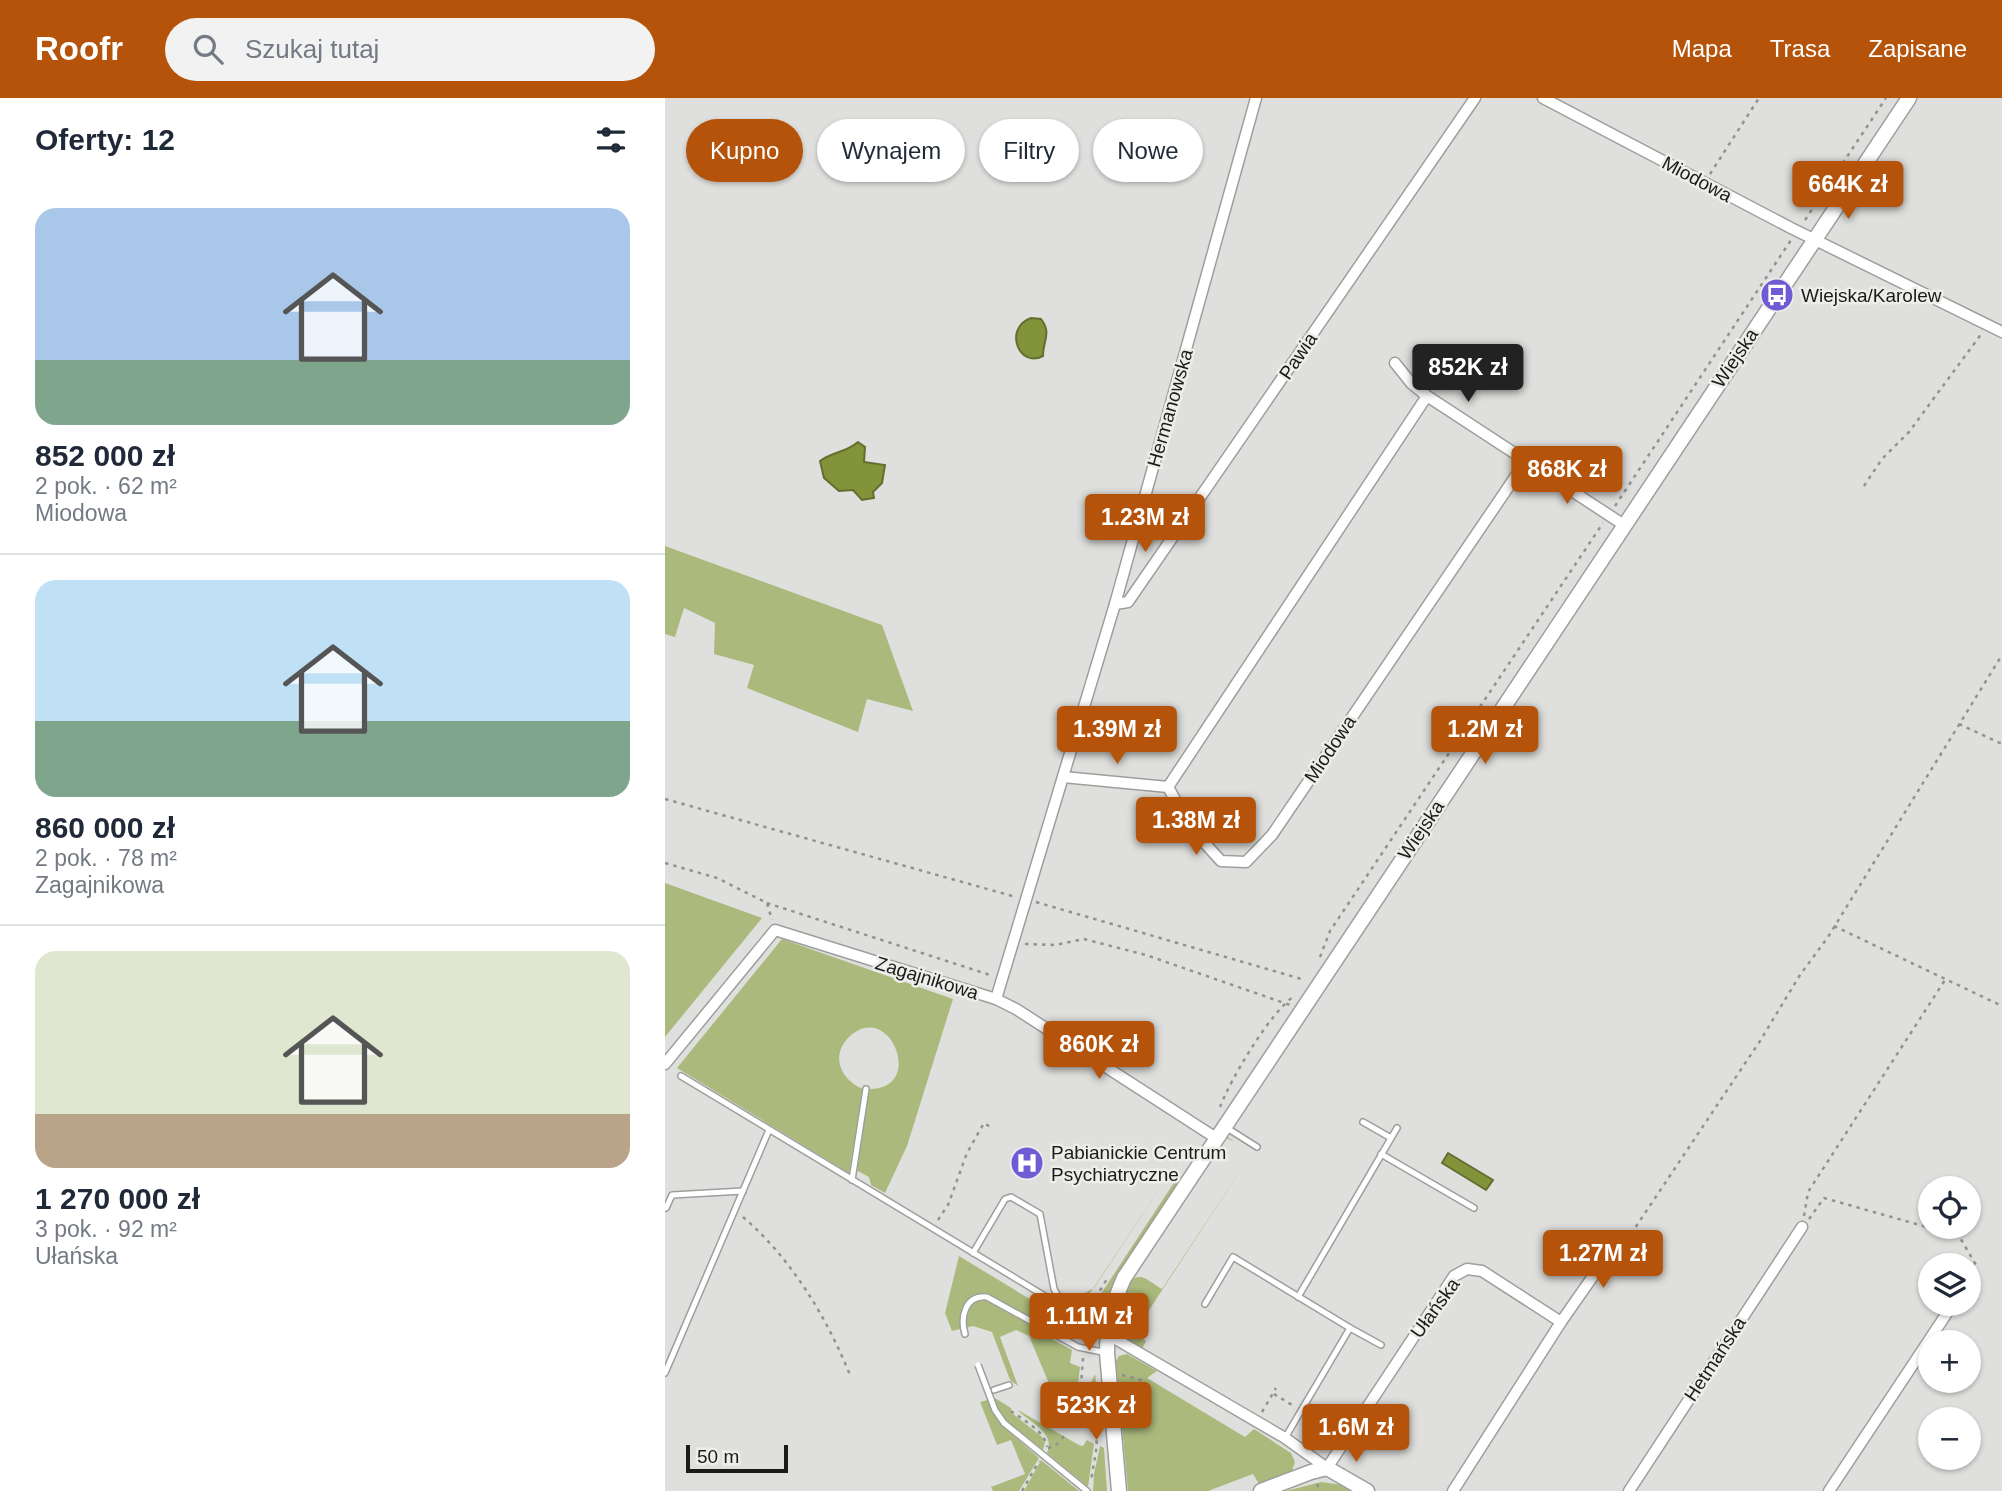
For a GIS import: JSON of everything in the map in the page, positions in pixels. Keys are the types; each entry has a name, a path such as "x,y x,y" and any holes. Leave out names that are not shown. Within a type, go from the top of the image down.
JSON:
{"street":[{"name":"Hermanowska","path":"996,999 1115,604 1257,98"},
{"name":"Pawia","path":"1115,604 1128,603 1475,98"},
{"name":"Miodowa","path":"1542,98 1814,240 2002,332"},
{"name":"Wiejska","path":"1119,1491 1107,1334 1114,1299 1124,1278 1909,98"},
{"path":"1395,363 1411,383 1427,396 1624,524"},
{"path":"1063,777 1168,787 1427,396"},
{"name":"Miodowa","path":"1168,787 1190,827 1221,861 1245,862 1272,835 1526,461"},
{"path":"665,1064 775,930"},
{"name":"Zagajnikowa","path":"775,930 996,999 1221,1132"},
{"name":"Hetmańska","path":"1629,1491 1802,1227"},
{"path":"1453,1491 1562,1322 1624,1238"},
{"name":"Ułańska","path":"1327,1468 1454,1276 1467,1269 1482,1272 1562,1322"},
{"path":"1829,1491 1945,1316"},
{"path":"1107,1334 1257,1421 1367,1491"},
{"path":"1261,1491 1327,1468"}],"lane":[{"path":"681,1076 1107,1334"},
{"path":"852,1180 866,1089"},
{"path":"1363,1122 1391,1138"},
{"path":"1298,1297 1397,1128"},
{"path":"665,1373 769,1130"},
{"path":"1221,1132 1257,1147"},
{"path":"1381,1154 1473,1208"},
{"path":"666,1208 672,1195 743,1191"},
{"path":"973,1253 1006,1199 1011,1197 1040,1214 1054,1289 1066,1308"},
{"path":"1205,1304 1233,1258 1381,1345"},
{"path":"965,1334 963,1314 968,1305 981,1297 993,1300 1078,1347 1107,1353"},
{"path":"1285,1438 1350,1328"},
{"path":"978,1365 995,1410 1004,1423 1089,1489"},
{"path":"994,1390 1009,1385"},
{"path":"1303,1407 1337,1425"}],"path":[{"path":"1705,183 1759,98"},
{"path":"1318,962 1331,931 1886,98"},
{"path":"1864,486 1882,459 1909,432 1988,325"},
{"path":"1624,1238 1834,926 2002,654"},
{"path":"1959,724 2002,744"},
{"path":"665,799 1305,980 1300,988"},
{"path":"665,863 717,878 767,903 1003,979"},
{"path":"767,903 775,930"},
{"path":"1834,926 2002,1006"},
{"path":"1014,943 1055,945 1084,939 1146,955 1284,1003"},
{"path":"1802,1227 1808,1192 1945,979"},
{"path":"1219,1110 1228,1087 1284,1003 1295,996"},
{"path":"933,1229 948,1205 967,1153 984,1123 992,1128"},
{"path":"1802,1227 1824,1198 1959,1236 1969,1253"},
{"path":"734,1210 751,1224 803,1284 841,1352 850,1375"},
{"path":"1089,1311 1112,1273"},
{"path":"1083,1357 1081,1385 1093,1414 1097,1445 1089,1489"},
{"path":"1122,1375 1145,1381"},
{"path":"1257,1421 1276,1388"},
{"path":"1273,1393 1303,1407"},
{"path":"1048,1448 1055,1446 1064,1436"}],"shaded area":[{"path":"1031,318 1041,319 1046,328 1043,356 1034,359 1021,352 1016,338 1022,323"},
{"path":"858,442 865,447 864,462 885,465 882,483 873,492 874,498 862,500 853,490 839,491 824,478 820,461"},
{"path":"665,546 882,625 913,711 867,699 858,732 747,688 754,665 714,654 715,623 684,608 675,637 665,634"},
{"path":"665,883 762,918 665,1037"},
{"path":"782,939 953,999 907,1146 885,1193 871,1185 869,1177 856,1170 869,1089 886,1085 896,1076 899,1062 896,1048 888,1036 877,1029 863,1028 848,1038 840,1053 839,1060 844,1074 863,1089 849,1173 677,1068"},
{"path":"1226,1136 1235,1142 1226,1138 1144,1262"},
{"path":"1252,1153 1134,1333 1146,1341 1142,1349 1127,1340 1118,1331 1116,1317 1131,1280 1139,1277 1147,1279 1162,1289"},
{"path":"1448,1153 1493,1180 1486,1190 1442,1163"},
{"path":"1179,1175 1182,1179 1103,1304 1092,1311 1093,1306"},
{"path":"959,1256 1061,1318 1064,1314 1073,1320 1071,1337 1046,1324 1041,1333 1072,1350 1070,1363 1080,1367 1078,1384 1082,1396 1072,1419 1061,1412 1029,1336 1016,1330 1000,1337 1018,1386 1010,1380 992,1332 973,1326 952,1331 945,1313"},
{"path":"1093,1289 1082,1305 1071,1301"},
{"path":"1127,1354 1157,1371 1147,1378 1245,1437 1254,1429 1291,1453 1295,1462 1292,1471 1259,1484 1253,1474 1208,1491 1128,1491 1116,1361 1119,1356"},
{"path":"1095,1374 1101,1425 1097,1426 1086,1394"},
{"path":"995,1398 1011,1408 1012,1413 1045,1442 1043,1450 1006,1420 1002,1426 1039,1458 1019,1491 993,1491 991,1487 1025,1474 1011,1440 997,1445 980,1402"},
{"path":"1084,1399 1093,1427 1075,1420"},
{"path":"1018,1410 1079,1445 1083,1446 1087,1440 1094,1444 1088,1487 1047,1453 1049,1446 1045,1434"},
{"path":"1100,1446 1104,1448 1107,1491 1093,1491 1094,1474"},
{"path":"1041,1460 1079,1491 1024,1491"},
{"path":"1321,1482 1344,1485 1357,1491 1286,1491"}],"place":[{"name":"Wiejska/Karolew","path":"1777,295"},
{"name":"Pabianickie Centrum Psychiatryczne","path":"1027,1163"}]}
